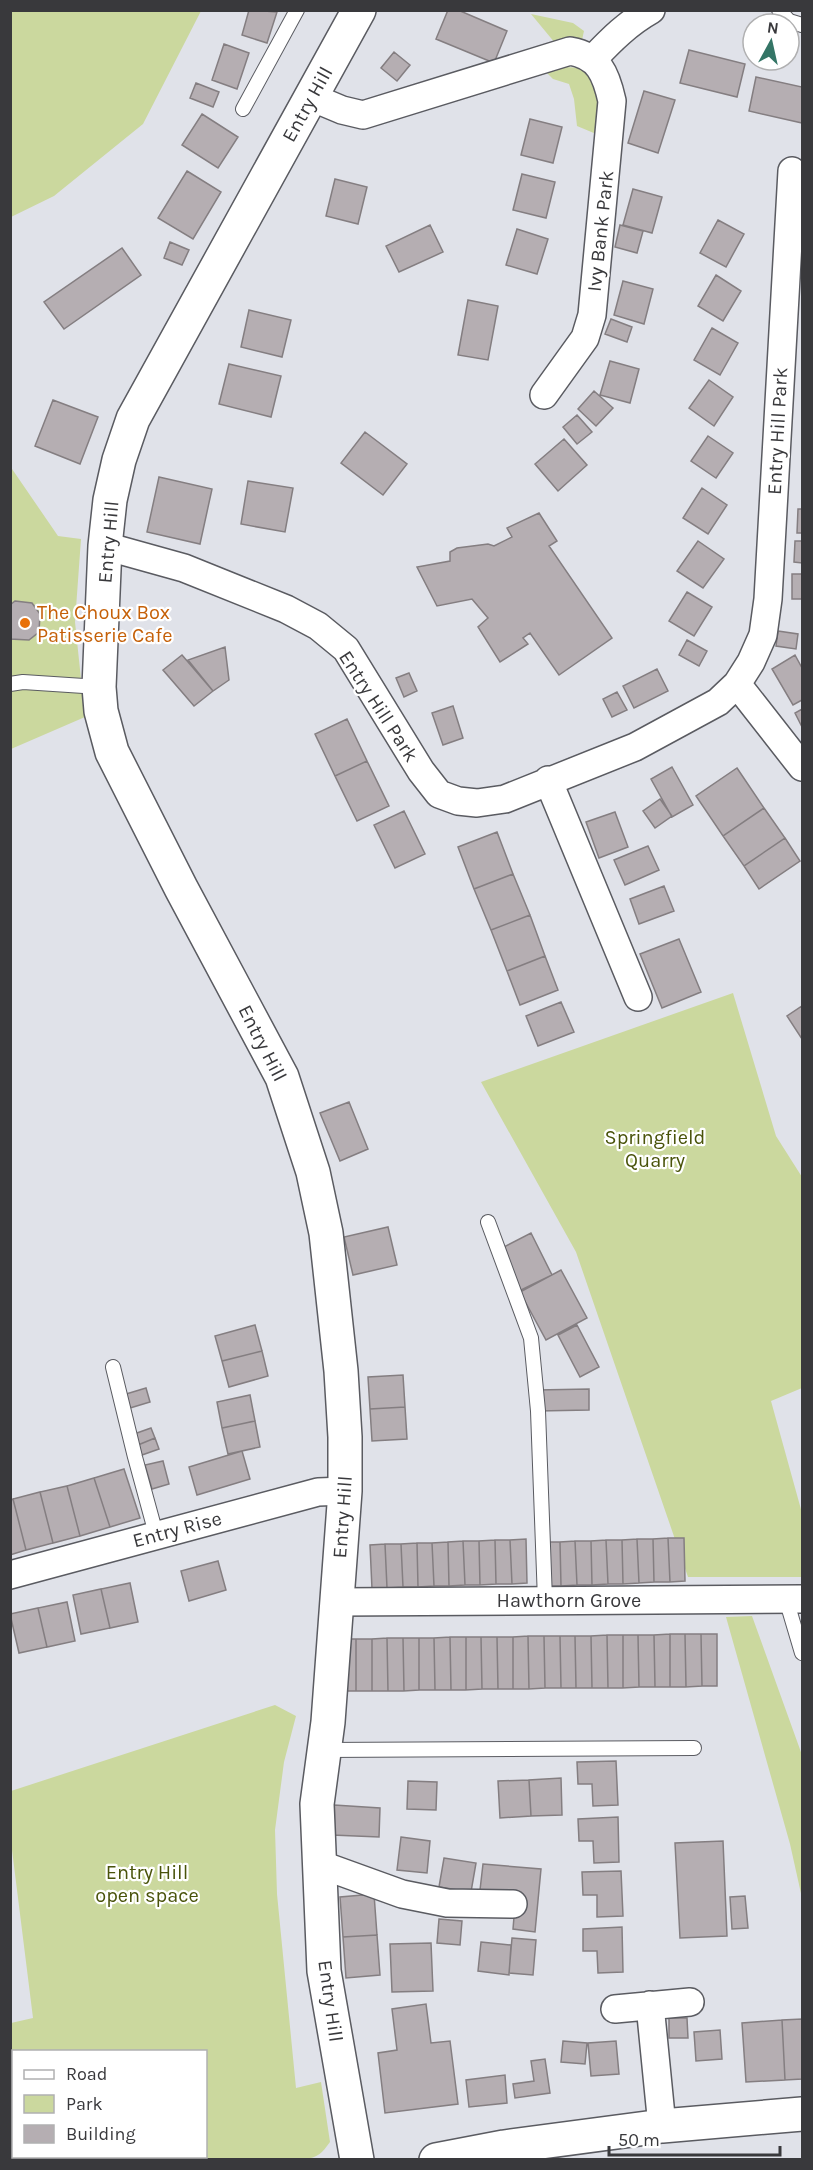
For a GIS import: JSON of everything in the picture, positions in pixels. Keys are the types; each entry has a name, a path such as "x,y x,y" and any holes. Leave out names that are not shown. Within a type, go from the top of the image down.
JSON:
{"street":[{"name":"Entry Hill","path":"357,2160 324,1971 319,1864 317,1804 328,1722 345,1491 341,1371 326,1233 313,1172 282,1077 181,888 112,752 101,711 99,687 105,546 110,500 119,460 133,419 358,10"},
{"path":"312,97 342,110 363,115 570,51 593,59 616,34 651,10"},
{"name":"Ivy Bank Park","path":"544,395 585,338 592,315 612,101 607,78 593,59"},
{"name":"Entry Hill Park","path":"105,546 184,568 286,609 318,626 346,649 421,771 439,794 458,801 477,803 505,799 635,747 718,702 736,684 751,662 763,635 768,599 792,171"},
{"path":"736,684 802,767"},
{"path":"548,780 638,997"},
{"name":"Entry Rise","path":"10,1575 318,1492 345,1491"},
{"name":"Hawthorn Grove","path":"336,1602 794,1599"},
{"path":"319,1864 402,1894 424,1899 447,1903 513,1904"},
{"path":"615,2008 690,2002"},
{"path":"650,2005 662,2126"},
{"path":"436,2160 553,2145 662,2126 802,2114"}],"lane":[{"path":"243,109 297,10"},
{"path":"779,10 789,21 802,25"},
{"path":"10,684 23,682 99,687"},
{"path":"488,1222 531,1338 536,1376 545,1600"},
{"path":"114,1367 156,1534"},
{"path":"794,1599 802,1653"},
{"path":"323,1750 694,1748"}],"green space":[{"path":"10,11 201,11 143,124 54,196 11,217"},
{"path":"531,14 573,23 584,31 582,40 555,43"},
{"path":"560,67 579,68 594,78 600,96 601,136 577,126 574,99 569,84 553,79 544,70"},
{"path":"10,466 58,536 81,539 75,622 85,717 11,749"},
{"name":"Springfield Quarry","path":"733,993 776,1136 802,1177 802,1388 771,1401 802,1513 802,1577 688,1577 576,1252 481,1082"},
{"path":"752,1616 802,1755 802,1898 790,1844 726,1617"},
{"name":"Entry Hill open space","path":"275,1705 296,1716 284,1762 275,1830 277,1894 296,2088 321,2082 330,2142 325,2149 313,2157 304,2159 52,2158 207,2158 207,2050 12,2050 12,2122 11,2023 33,2018 11,1842 11,1791"}],"building":[{"path":"249,10 277,12 267,43 242,35"},
{"path":"448,10 458,10 507,31 494,63 436,39"},
{"path":"224,44 249,53 237,89 212,80"},
{"path":"689,50 741,63 741,72 743,72 737,97 680,83"},
{"path":"394,52 410,65 397,81 381,68"},
{"path":"756,77 802,87 802,123 749,111"},
{"path":"196,83 219,92 213,107 190,98"},
{"path":"644,91 675,100 658,153 628,143"},
{"path":"202,114 238,137 218,168 182,145"},
{"path":"530,119 562,127 553,163 521,155"},
{"path":"187,171 221,192 193,239 158,218"},
{"path":"522,174 555,182 546,218 513,210"},
{"path":"335,179 367,187 358,224 326,216"},
{"path":"633,189 662,197 652,233 623,225"},
{"path":"718,220 744,234 726,267 700,253"},
{"path":"430,225 443,252 399,272 386,246"},
{"path":"620,225 643,231 637,253 615,247"},
{"path":"517,229 548,239 537,274 506,265"},
{"path":"170,242 189,250 182,265 164,258"},
{"path":"122,248 141,275 64,329 44,302"},
{"path":"716,275 741,291 723,321 698,306"},
{"path":"623,281 653,289 644,324 614,315"},
{"path":"468,300 498,306 488,360 458,355"},
{"path":"249,310 291,320 282,357 241,347"},
{"path":"611,319 632,327 627,342 605,334"},
{"path":"712,328 738,343 720,375 694,360"},
{"path":"610,361 639,369 630,403 600,395"},
{"path":"229,364 281,376 271,417 219,404"},
{"path":"709,380 733,397 714,426 689,408"},
{"path":"594,391 613,408 596,426 578,409"},
{"path":"53,400 98,417 80,464 35,446"},
{"path":"577,415 592,432 577,444 563,427"},
{"path":"365,432 407,464 383,495 341,463"},
{"path":"708,436 733,453 716,478 691,461"},
{"path":"564,439 587,465 558,491 535,464"},
{"path":"159,477 212,489 200,544 147,532"},
{"path":"248,481 293,488 285,532 241,524"},
{"path":"702,488 727,505 708,534 683,518"},
{"path":"798,509 802,509 802,533 797,533"},
{"path":"539,513 557,541 549,546 612,638 559,675 530,633 523,638 528,644 500,662 478,627 488,618 472,599 437,606 417,567 450,561 450,552 457,548 488,544 494,546 512,537 507,528"},
{"path":"698,541 724,559 703,588 677,571"},
{"path":"795,541 802,541 802,563 794,562"},
{"path":"792,574 802,574 802,599 792,599"},
{"path":"687,592 712,607 694,636 669,621"},
{"name":"The Choux Box Patisserie Cafe","path":"15,601 32,603 40,614 39,632 29,640 10,639 10,605"},
{"path":"778,631 798,634 796,649 776,646"},
{"path":"687,640 707,651 699,666 679,655"},
{"path":"225,647 229,680 213,691 188,660"},
{"path":"182,655 213,691 194,706 163,670"},
{"path":"795,655 802,668 802,700 793,705 772,669"},
{"path":"657,669 668,691 634,708 623,686"},
{"path":"409,673 417,691 404,697 396,678"},
{"path":"617,692 627,710 612,717 603,699"},
{"path":"453,706 463,738 443,745 432,713"},
{"path":"802,709 802,727 795,713"},
{"path":"347,719 367,761 335,776 315,734"},
{"path":"367,761 389,806 357,821 335,776"},
{"path":"672,767 693,805 672,817 651,779"},
{"path":"737,768 764,808 723,836 696,796"},
{"path":"660,799 672,816 655,828 643,811"},
{"path":"764,808 785,838 744,866 723,836"},
{"path":"404,811 425,854 395,868 374,825"},
{"path":"615,812 628,847 599,858 586,822"},
{"path":"497,832 513,874 474,889 458,847"},
{"path":"785,838 800,861 759,889 744,866"},
{"path":"648,846 659,870 625,885 614,860"},
{"path":"513,874 530,915 491,930 474,889"},
{"path":"664,886 674,911 639,924 630,899"},
{"path":"530,915 545,956 507,971 491,930"},
{"path":"679,939 701,992 662,1008 640,954"},
{"path":"545,956 558,990 520,1005 507,971"},
{"path":"561,1002 574,1032 538,1046 526,1016"},
{"path":"802,1006 802,1039 787,1016"},
{"path":"349,1102 368,1149 340,1161 320,1113"},
{"path":"388,1227 397,1265 353,1275 344,1237"},
{"path":"531,1233 552,1275 519,1291 498,1250"},
{"path":"561,1270 587,1318 546,1340 520,1292"},
{"path":"255,1325 262,1351 222,1361 215,1336"},
{"path":"577,1325 599,1367 580,1377 558,1335"},
{"path":"262,1351 268,1376 229,1387 222,1361"},
{"path":"403,1375 405,1407 370,1409 368,1377"},
{"path":"146,1388 150,1402 130,1408 126,1394"},
{"path":"589,1389 589,1410 538,1411 537,1390"},
{"path":"250,1395 255,1421 222,1428 217,1402"},
{"path":"405,1407 407,1439 372,1441 370,1409"},
{"path":"255,1421 260,1447 228,1454 222,1428"},
{"path":"151,1428 155,1438 138,1445 134,1434"},
{"path":"155,1438 159,1449 142,1455 138,1445"},
{"path":"242,1451 250,1479 197,1495 189,1467"},
{"path":"163,1461 169,1484 152,1489 145,1465"},
{"path":"124,1469 140,1518 110,1527 94,1478"},
{"path":"94,1478 110,1527 80,1536 67,1486"},
{"path":"67,1486 80,1536 53,1543 40,1492"},
{"path":"40,1492 53,1543 26,1550 13,1499"},
{"path":"13,1499 26,1550 10,1555 10,1500"},
{"path":"668,1538 670,1582 654,1582 653,1539"},
{"path":"668,1538 684,1538 685,1581 670,1582"},
{"path":"526,1539 527,1583 512,1584 510,1540"},
{"path":"637,1539 639,1583 623,1584 622,1540"},
{"path":"637,1539 653,1539 654,1582 639,1583"},
{"path":"495,1540 496,1584 480,1585 479,1541"},
{"path":"495,1540 510,1540 512,1584 496,1584"},
{"path":"606,1540 608,1584 592,1585 591,1541"},
{"path":"606,1540 622,1540 623,1584 608,1584"},
{"path":"463,1541 465,1585 449,1586 448,1542"},
{"path":"463,1541 479,1541 480,1585 465,1585"},
{"path":"575,1541 577,1585 561,1586 560,1542"},
{"path":"575,1541 591,1541 592,1585 577,1585"},
{"path":"448,1542 449,1586 434,1586 432,1543"},
{"path":"544,1542 560,1542 561,1586 545,1586"},
{"path":"417,1543 418,1587 403,1587 401,1544"},
{"path":"417,1543 432,1543 434,1586 418,1587"},
{"path":"385,1544 387,1588 372,1589 370,1545"},
{"path":"385,1544 401,1544 403,1587 387,1588"},
{"path":"218,1561 226,1590 189,1601 181,1571"},
{"path":"130,1583 138,1622 110,1628 101,1589"},
{"path":"101,1589 110,1628 81,1634 73,1595"},
{"path":"67,1602 75,1641 47,1647 38,1608"},
{"path":"38,1608 47,1647 19,1653 10,1614"},
{"path":"670,1634 685,1634 686,1687 670,1687"},
{"path":"670,1634 670,1687 655,1687 654,1635"},
{"path":"685,1634 701,1634 702,1686 686,1687"},
{"path":"701,1634 717,1634 717,1686 702,1686"},
{"path":"607,1635 623,1635 623,1688 608,1688"},
{"path":"607,1635 608,1688 592,1688 591,1636"},
{"path":"623,1635 638,1635 639,1687 623,1688"},
{"path":"638,1635 654,1635 655,1687 639,1687"},
{"path":"528,1636 544,1636 545,1688 529,1689"},
{"path":"528,1636 529,1689 513,1689 513,1637"},
{"path":"544,1636 560,1636 561,1688 545,1688"},
{"path":"560,1636 575,1636 576,1688 561,1688"},
{"path":"575,1636 591,1636 592,1688 576,1688"},
{"path":"450,1637 466,1637 466,1690 451,1690"},
{"path":"450,1637 451,1690 435,1690 434,1638"},
{"path":"466,1637 481,1637 482,1689 466,1690"},
{"path":"481,1637 497,1637 498,1689 482,1689"},
{"path":"497,1637 513,1637 513,1689 498,1689"},
{"path":"387,1638 403,1638 404,1691 388,1691"},
{"path":"387,1638 388,1691 372,1691 372,1639"},
{"path":"403,1638 419,1638 419,1690 404,1691"},
{"path":"419,1638 434,1638 435,1690 419,1690"},
{"path":"340,1639 356,1639 356,1691 341,1691"},
{"path":"356,1639 372,1639 372,1691 356,1691"},
{"path":"616,1761 618,1805 593,1806 592,1784 578,1784 577,1762"},
{"path":"561,1778 562,1815 531,1816 529,1780"},
{"path":"529,1780 531,1816 500,1818 498,1781"},
{"path":"408,1781 437,1782 436,1810 407,1809"},
{"path":"334,1805 380,1808 379,1837 332,1835"},
{"path":"618,1817 619,1862 594,1863 593,1841 579,1841 578,1819"},
{"path":"401,1837 430,1841 427,1873 397,1870"},
{"path":"723,1841 727,1936 680,1938 675,1843"},
{"path":"444,1858 476,1863 471,1892 439,1887"},
{"path":"483,1864 541,1869 535,1932 513,1929 516,1893 480,1890"},
{"path":"621,1871 623,1916 597,1917 597,1895 583,1895 582,1872"},
{"path":"374,1894 377,1935 343,1937 340,1897"},
{"path":"745,1896 748,1928 732,1929 730,1897"},
{"path":"439,1919 462,1921 460,1945 437,1943"},
{"path":"622,1927 623,1972 598,1973 597,1951 583,1951 583,1929"},
{"path":"377,1935 380,1975 346,1978 343,1937"},
{"path":"512,1938 536,1940 533,1975 509,1973"},
{"path":"481,1942 511,1945 509,1975 478,1971"},
{"path":"431,1943 433,1991 392,1992 390,1944"},
{"path":"426,2004 431,2043 450,2041 458,2104 385,2113 378,2053 397,2050 392,2009"},
{"path":"669,2018 687,2018 688,2038 669,2038"},
{"path":"802,2019 802,2079 785,2080 782,2020"},
{"path":"782,2020 785,2080 746,2082 742,2023"},
{"path":"720,2030 722,2059 696,2061 694,2032"},
{"path":"563,2041 587,2043 585,2064 561,2062"},
{"path":"616,2041 619,2074 591,2076 588,2043"},
{"path":"545,2059 550,2093 515,2098 513,2084 534,2081 531,2061"},
{"path":"505,2075 507,2103 469,2107 466,2080"},
{"path":"12,2150 12,2158 24,2158 24,2160 10,2160 10,2151"}],"place":[{"name":"The Choux Box Patisserie Cafe","path":"25,623"}]}
